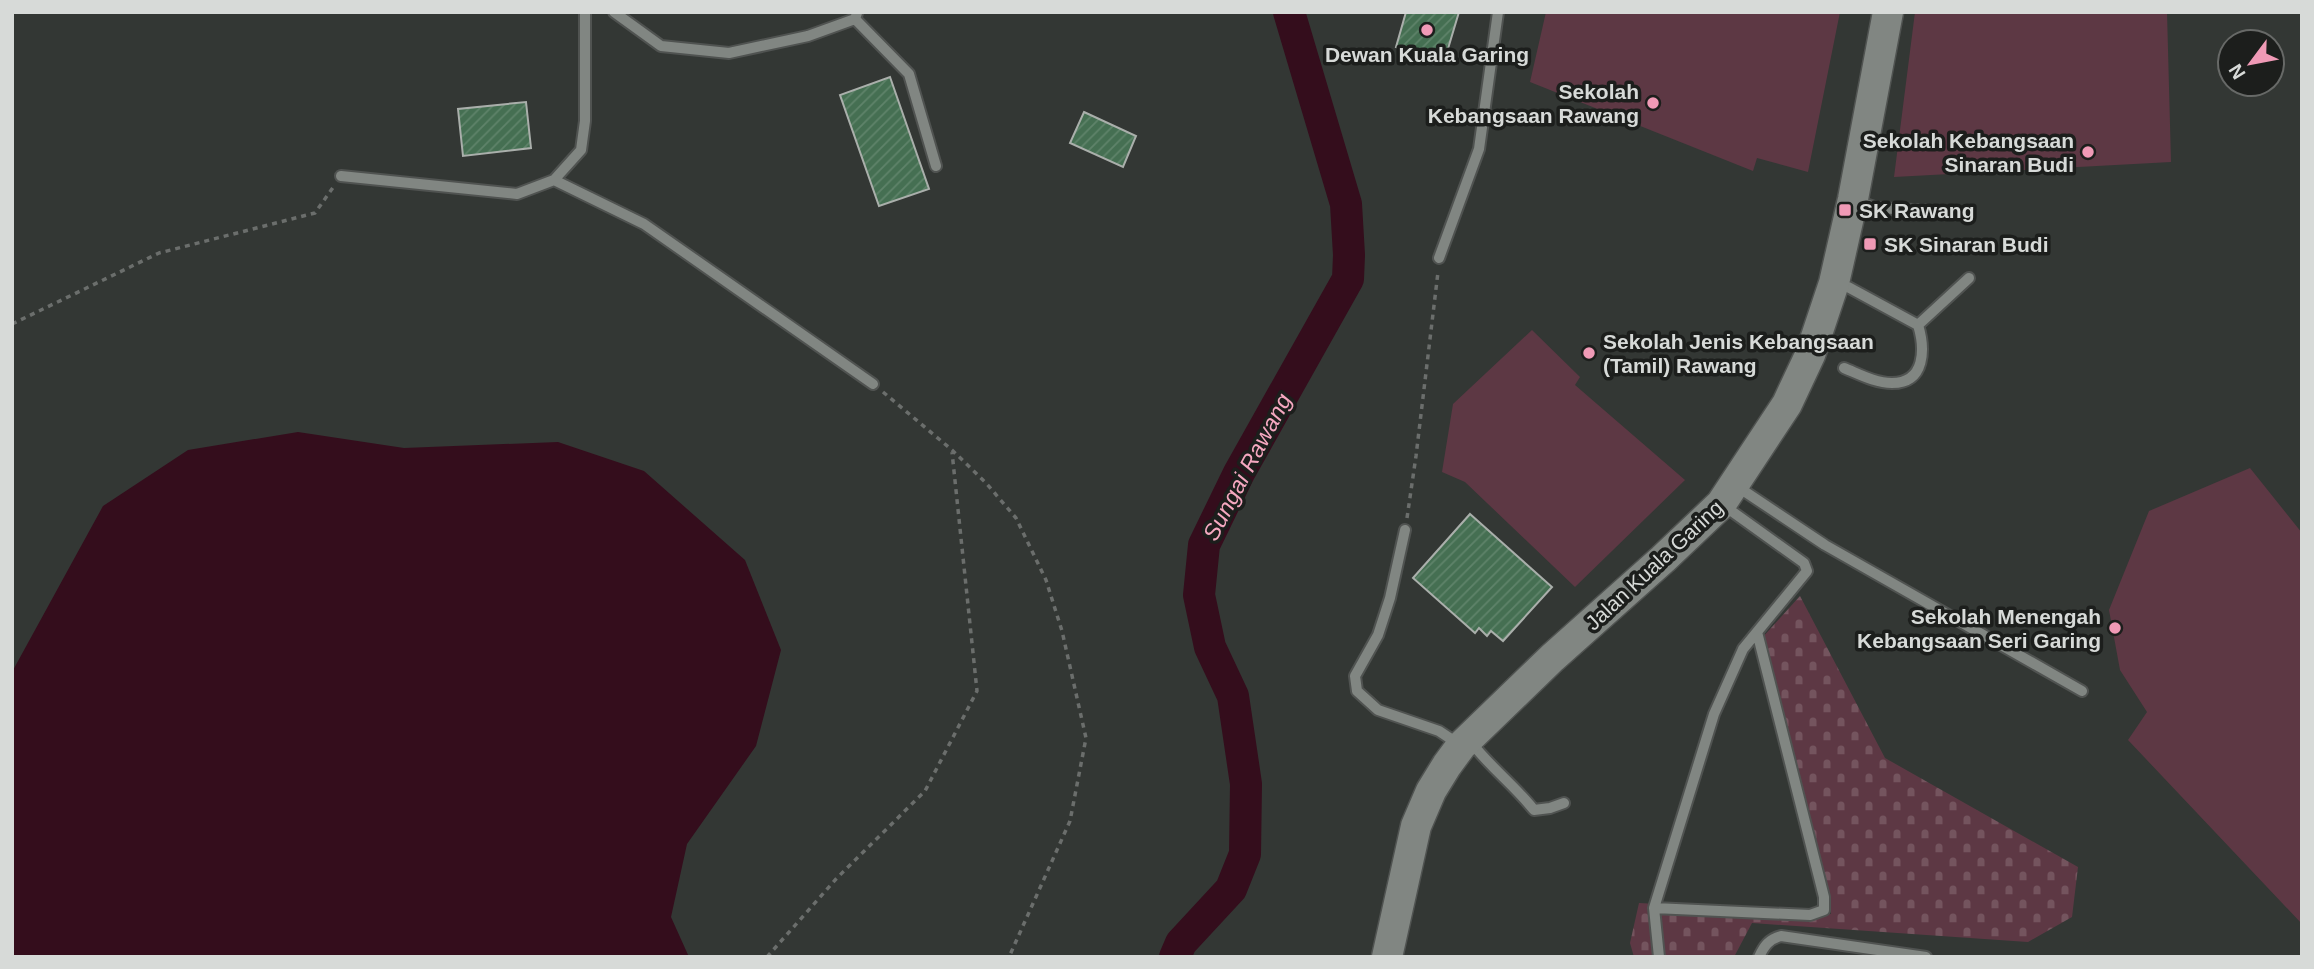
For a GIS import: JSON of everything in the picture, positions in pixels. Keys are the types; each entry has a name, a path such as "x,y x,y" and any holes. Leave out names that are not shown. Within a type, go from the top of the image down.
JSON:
{"street":[{"name":"Jalan Kuala Garing","path":"1387,957 1416,826 1431,791 1465,742 1552,658 1663,559 1728,495 1787,404 1810,355 1834,283 1853,200 1888,12"}],"lane":[{"path":"341,176 517,194 554,180 581,150 585,121 585,12"},
{"path":"614,12 661,46 729,53 808,36 856,15 909,74 936,166"},
{"path":"1439,258 1479,149 1498,12"},
{"path":"554,180 644,224 873,384"},
{"path":"1853,200 1877,208 1950,212"},
{"path":"1918,324 1969,278"},
{"path":"1834,283 1848,287 1918,324 1923,341 1922,362 1909,379 1892,383 1844,368"},
{"path":"1660,957 1654,908 1714,714 1743,649 1807,571 1804,563 1728,495"},
{"path":"1728,495 1825,545 2082,691"},
{"path":"1405,530 1390,598 1378,635 1355,676 1357,691 1378,710 1465,742 1515,787 1534,810 1564,803"},
{"path":"1654,908 1810,915 1824,910 1824,897 1757,632"},
{"path":"1759,957 1764,945 1781,936 1926,957"}],"path":[{"path":"12,324 159,253 315,213 341,176"},
{"path":"1405,530 1439,258"},
{"path":"873,384 952,450 986,483 1016,518 1046,580 1062,631 1086,738 1070,821 1009,957"},
{"path":"767,957 836,880 925,791 977,691 952,450"}],"green space":[{"path":"1546,12 1840,12 1808,172 1757,158 1753,171 1530,82"},
{"path":"1915,12 2167,12 2171,162 1894,177"},
{"path":"1532,330 1580,377 1575,385 1685,480 1575,587 1465,482 1442,472 1453,404"},
{"path":"2250,468 2302,533 2302,924 2128,740 2147,712 2120,670 2109,610 2149,511"},
{"path":"1800,596 1885,758 2078,867 2072,917 2028,942 1752,923 1734,957 1634,957 1630,943 1639,903 1831,914 1761,639"}],"shaded area":[{"path":"298,432 404,448 558,442 644,471 745,560 781,650 756,746 687,844 671,917 689,957 12,957 12,672 103,506 188,450"}],"building":[{"name":"Dewan Kuala Garing","path":"1406,12 1459,12 1444,62 1396,47"},
{"path":"890,77 929,189 879,206 840,95"},
{"path":"526,102 531,148 463,156 458,109"},
{"path":"1084,112 1136,136 1123,167 1070,143"},
{"path":"1470,514 1552,587 1503,641 1491,631 1487,636 1479,628 1475,633 1413,578"}],"waterway":[{"name":"Sungai Rawang","path":"1175,957 1181,943 1231,889 1245,854 1246,784 1233,696 1210,647 1199,595 1204,545 1239,473 1348,279 1346,204 1289,12"}],"place":[{"name":"Dewan Kuala Garing","path":"1427,30"},
{"name":"Sekolah Kebangsaan Rawang","path":"1653,103"},
{"name":"Sekolah Kebangsaan Sinaran Budi","path":"2088,152"},
{"name":"SK Rawang","path":"1845,210"},
{"name":"SK Sinaran Budi","path":"1870,244"},
{"name":"Sekolah Jenis Kebangsaan (Tamil) Rawang","path":"1589,353"},
{"name":"Sekolah Menengah Kebangsaan Seri Garing","path":"2115,628"}]}
